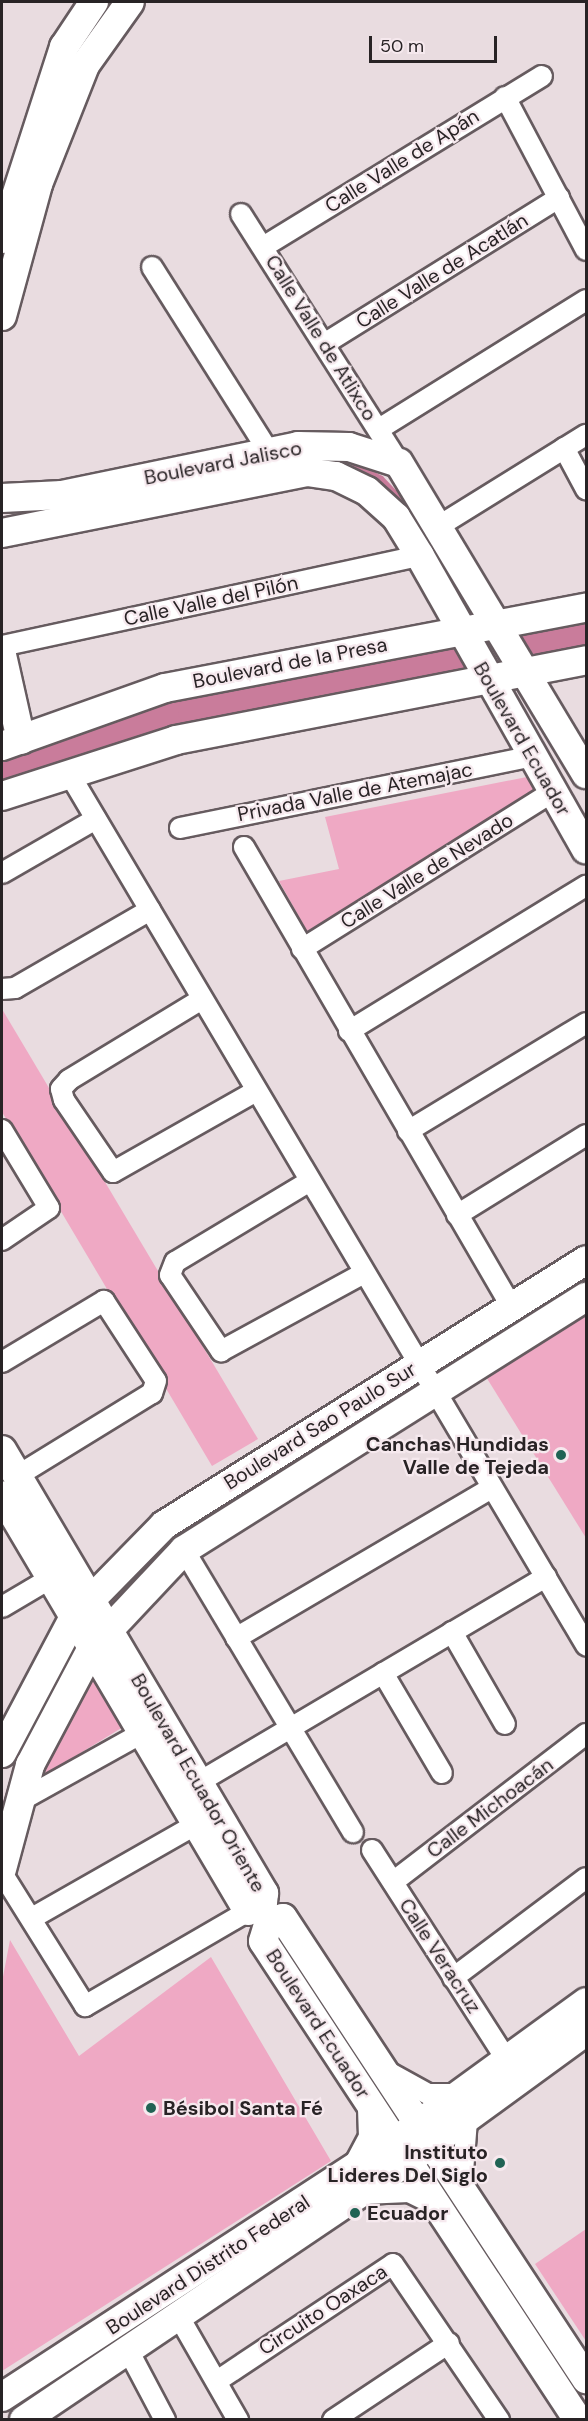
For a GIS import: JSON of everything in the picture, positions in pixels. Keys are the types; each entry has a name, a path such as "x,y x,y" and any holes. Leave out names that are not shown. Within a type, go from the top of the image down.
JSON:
{"street":[{"path":"2,239 64,47 94,2"},
{"path":"2,316 38,184 85,65 130,2"},
{"name":"Calle Valle de Apán","path":"263,247 542,76"},
{"path":"505,97 586,250"},
{"name":"Calle Valle de Acatlán","path":"324,344 559,198"},
{"name":"Calle Valle de Atlixco","path":"241,214 399,463"},
{"path":"152,267 269,452"},
{"path":"379,429 586,300"},
{"path":"439,526 586,435"},
{"name":"Boulevard Jalisco","path":"2,498 62,495 269,452 323,445 399,463"},
{"path":"564,448 586,489"},
{"path":"399,463 497,625"},
{"name":"Boulevard Jalisco","path":"2,533 179,494 323,473 367,491 396,517 420,556 458,630"},
{"name":"Calle Valle del Pilón","path":"2,646 420,556"},
{"name":"Boulevard de la Presa","path":"11,743 165,688 458,630 586,608"},
{"name":"Boulevard Ecuador","path":"497,625 586,774"},
{"name":"Boulevard Ecuador","path":"458,630 530,757 586,849"},
{"path":"2,655 11,743"},
{"path":"2,796 176,740 527,675 586,660"},
{"name":"Privada Valle de Atemajac","path":"180,828 530,757"},
{"path":"70,776 417,1364 586,1645"},
{"name":"Calle Valle de Nevado","path":"302,949 552,792"},
{"path":"2,873 96,819"},
{"path":"244,847 511,1306"},
{"path":"349,1031 586,886"},
{"path":"2,989 15,988 150,910"},
{"path":"202,999 69,1080 61,1089 64,1100 114,1172 256,1090"},
{"path":"408,1131 586,1023"},
{"path":"2,1130 49,1208 2,1240"},
{"path":"457,1215 586,1135"},
{"path":"309,1181 175,1262 170,1275 221,1351 363,1273"},
{"name":"Boulevard Sao Paulo Sur","path":"2,1753 82,1608 164,1525 417,1364 586,1260"},
{"name":"Boulevard Sao Paulo Sur","path":"2,1871 30,1765 100,1639 184,1550 586,1297"},
{"path":"2,1362 104,1301 156,1381 152,1394 9,1485"},
{"name":"Boulevard Ecuador Oriente","path":"2,1450 9,1485 51,1578 82,1608"},
{"name":"Boulevard Ecuador Oriente","path":"9,1485 189,1788 264,1893 263,1902 248,1911 197,1824 189,1788 142,1733 100,1639"},
{"path":"236,1638 492,1488"},
{"path":"184,1550 353,1832"},
{"path":"189,1788 546,1577"},
{"path":"2,1607 51,1578"},
{"path":"452,1632 505,1724"},
{"path":"383,1673 442,1773"},
{"path":"20,1802 142,1733"},
{"name":"Calle Michoacán","path":"393,1882 586,1734"},
{"path":"32,1918 197,1824"},
{"name":"Calle Veracruz","path":"372,1850 508,2062"},
{"path":"2,1871 85,2006 248,1911"},
{"path":"453,1978 586,1878"},
{"name":"Boulevard Ecuador","path":"576,2415 263,1941 269,1921 283,1918 586,2379"},
{"name":"Boulevard Distrito Federal","path":"464,2107 508,2062 586,2002"},
{"name":"Boulevard Distrito Federal","path":"24,2420 135,2335 352,2183 464,2107 586,2031"},
{"path":"380,2065 416,2090 464,2107 460,2159 464,2193"},
{"path":"368,2100 369,2137 352,2183 409,2192 437,2206"},
{"name":"Boulevard Distrito Federal","path":"2,2397 179,2317 352,2183"},
{"name":"Circuito Oaxaca","path":"217,2381 393,2264 449,2343 499,2420"},
{"path":"179,2317 238,2420"},
{"path":"135,2335 165,2420"},
{"path":"333,2420 449,2343"}],"shaded area":[{"path":"532,776 540,789 308,933 279,881 339,869 325,817"},
{"path":"2,1009 258,1439 212,1466 2,1112"},
{"name":"Canchas Hundidas Valle de Tejeda","path":"586,1309 586,1538 483,1372"},
{"path":"90,1673 123,1727 38,1779"},
{"name":"Bésibol Santa Fé","path":"10,1940 79,2056 211,1957 331,2161 2,2371 2,1982"},
{"path":"586,2229 586,2341 535,2264"}],"waterway":[{"path":"354,464 381,478 413,512"},
{"path":"528,646 586,637"},
{"path":"437,661 446,650"},
{"path":"2,770 193,711 462,655"},
{"path":"450,1362 586,1278"},
{"path":"112,1602 175,1539 362,1418"},
{"path":"2,1813 12,1778"}],"place":[{"name":"Canchas Hundidas Valle de Tejeda","path":"561,1455"},
{"name":"Bésibol Santa Fé","path":"151,2108"},
{"name":"Instituto Lideres Del Siglo","path":"500,2163"},
{"name":"Ecuador","path":"355,2213"}]}
